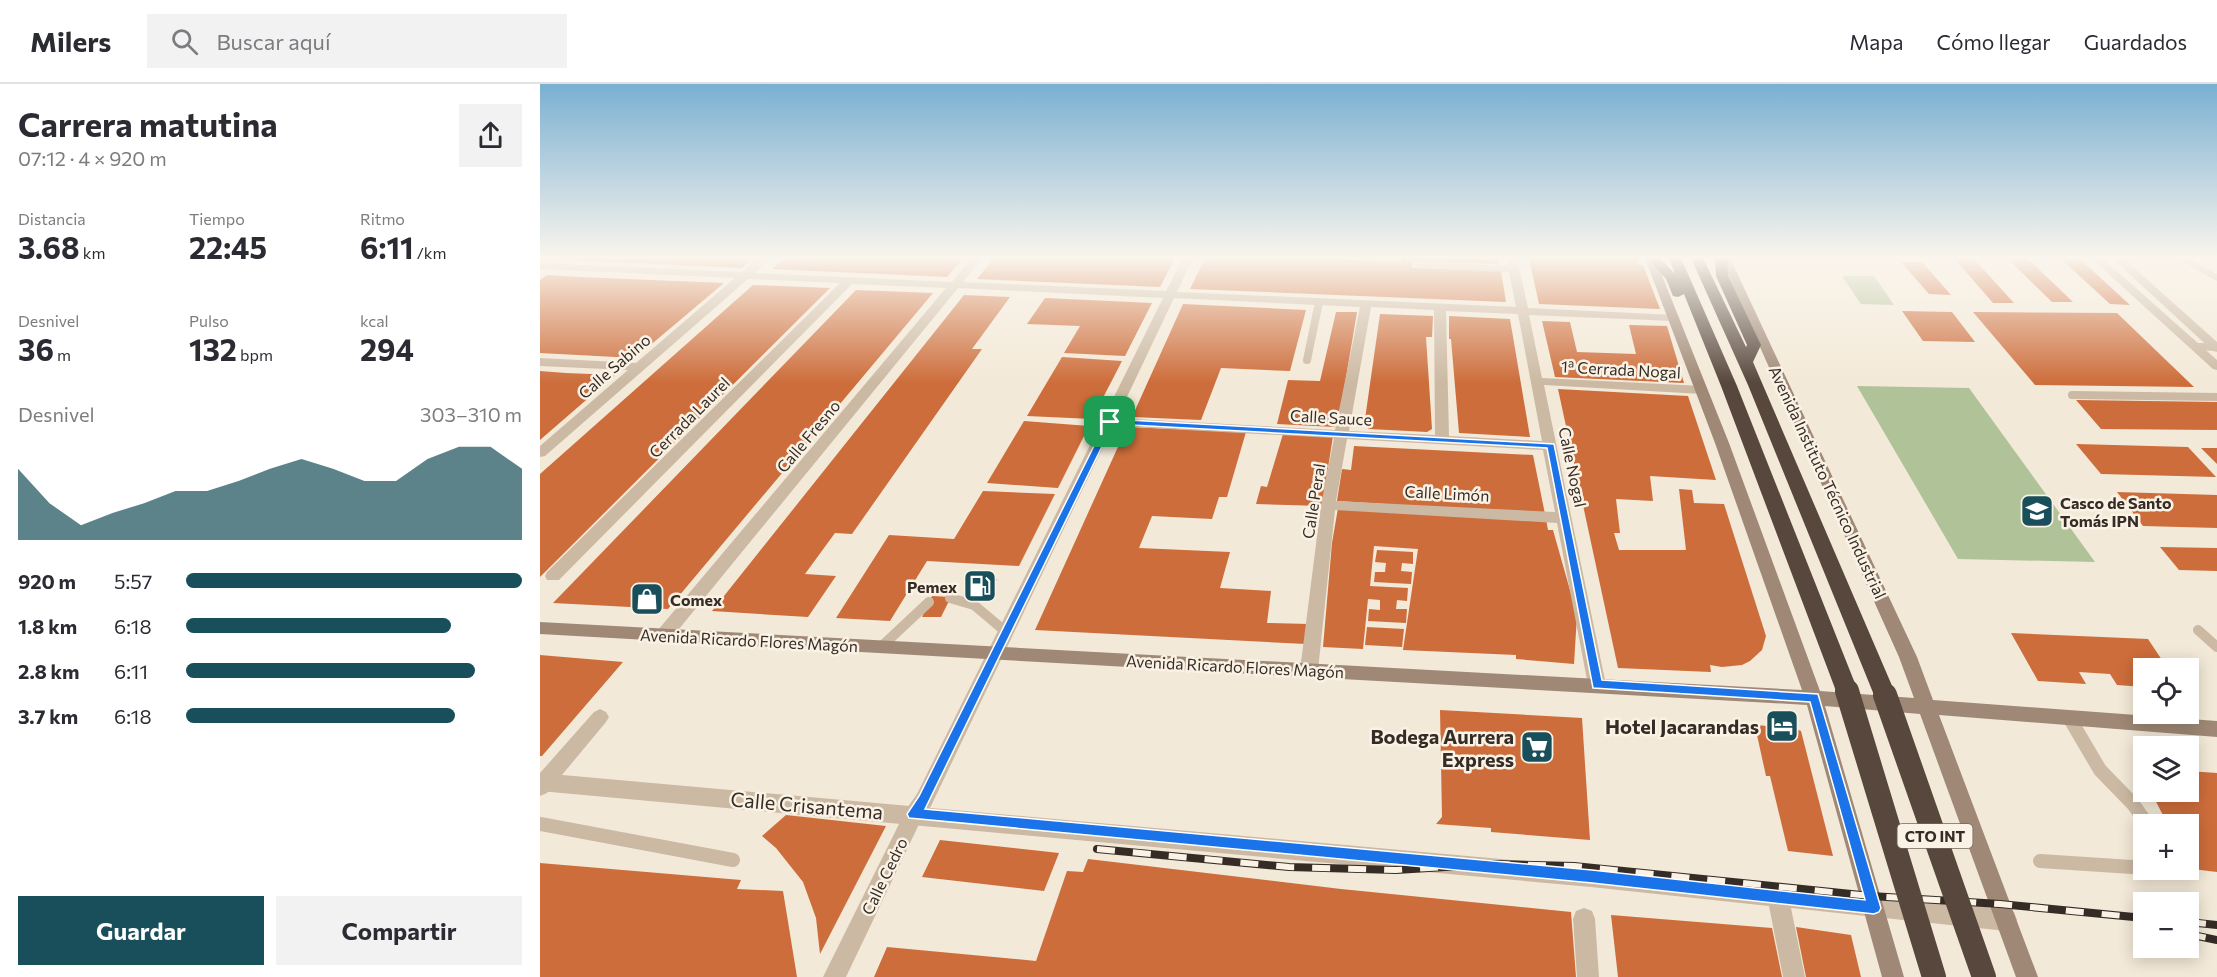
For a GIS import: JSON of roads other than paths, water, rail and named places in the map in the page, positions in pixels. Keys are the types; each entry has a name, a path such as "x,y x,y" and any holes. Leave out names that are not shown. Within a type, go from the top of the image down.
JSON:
{"highway":[{"path":"1681,300 1700,345 1721,365"},
{"name":"CTO INT","path":"1693,300 1721,365 1861,733 1934,977"},
{"name":"CTO INT","path":"1716,300 1826,553 1900,737 1984,977"},
{"path":"1733,300 1754,345 1745,363"}],"main road":[{"path":"1667,300 1814,698 1893,977"},
{"name":"Avenida Instituto Técnico Industrial","path":"1742,300 1908,657 1929,708"},
{"name":"Avenida Ricardo Flores Magón","path":"540,628 1814,698 2217,729"},
{"name":"CTO INT","path":"1929,708 2027,977"}],"street":[{"name":"Calle Sabino","path":"540,453 717,300"},
{"name":"Cerrada Laurel","path":"553,576 829,300"},
{"name":"Calle Fresno","path":"664,635 943,300"},
{"name":"Calle Cedro","path":"834,977 914,814 924,800 1168,300"},
{"path":"1269,300 1674,318"},
{"name":"Calle Nogal","path":"1520,300 1551,446 1597,685"},
{"path":"2143,300 2217,366"},
{"path":"2164,300 2217,347"},
{"name":"Calle Peral","path":"1309,670 1328,505 1366,304"},
{"path":"1440,307 1442,439"},
{"path":"2196,347 2217,347"},
{"path":"540,362 638,368"},
{"name":"1ª Cerrada Nogal","path":"1537,381 1702,390"},
{"name":"Calle Sauce","path":"1110,422 1551,446"},
{"name":"Calle Limón","path":"1328,505 1565,518"},
{"path":"541,784 550,778 600,717"},
{"name":"Calle Crisantema","path":"541,784 914,814 1592,877 2006,920"},
{"path":"1778,898 1794,977"},
{"path":"1584,919 1588,977"}],"lane":[{"path":"1307,360 1319,302"},
{"path":"2072,394 2217,397"},
{"path":"951,598 957,598 973,605 1006,632"},
{"path":"881,647 929,602"},
{"path":"2198,630 2217,647"},
{"path":"2070,719 2100,770 2140,814"},
{"path":"540,824 733,860"},
{"path":"2040,861 2133,867"}],"railway":[{"path":"1097,849 1289,867 1396,870 1495,864 1574,866 1871,896 2000,904 2133,917"},
{"path":"2199,923 2217,925"},
{"path":"2199,936 2217,940"}],"place":[{"name":"Casco de Santo Tomás IPN","path":"2037,511"},
{"name":"Pemex","path":"980,586"},
{"name":"Comex","path":"647,599"},
{"name":"Hotel Jacarandas","path":"1782,726"},
{"name":"Bodega Aurrera Express","path":"1537,747"}]}
